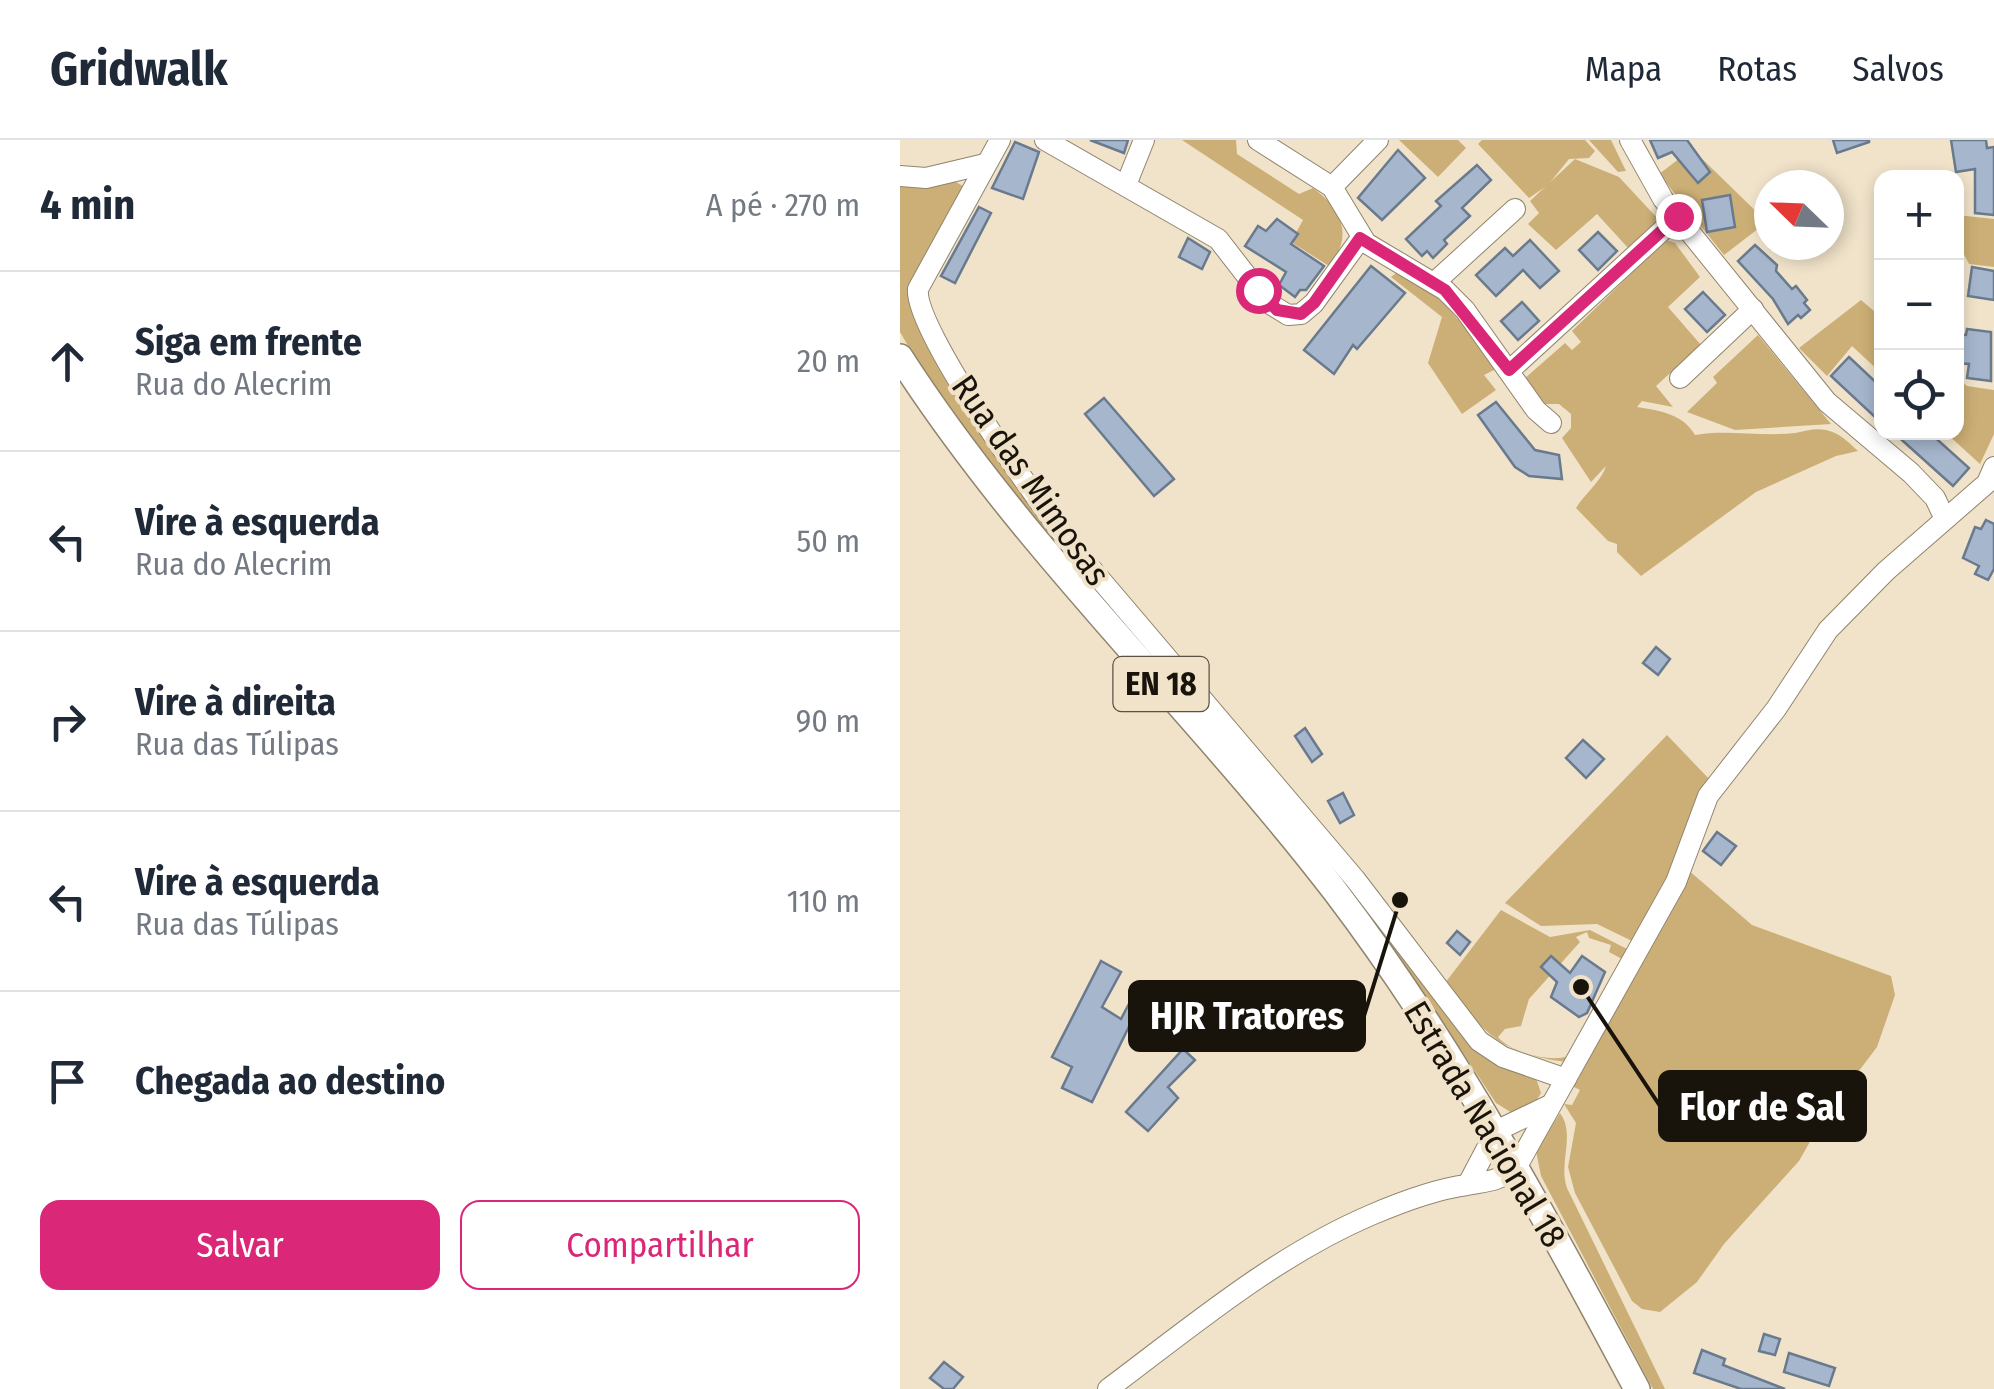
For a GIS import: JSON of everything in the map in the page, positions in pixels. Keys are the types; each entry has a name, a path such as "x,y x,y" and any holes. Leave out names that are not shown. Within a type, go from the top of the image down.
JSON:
{"main road":[{"name":"Estrada Nacional 18","path":"900,357 941,421 1007,503 1336,892 1496,1131 1637,1389"}],"street":[{"name":"Rua das Mimosas","path":"1000,140 928,266 917,299 1000,445 1107,589 1354,879 1479,1040 1503,1057 1566,1079"},
{"path":"1045,140 1218,239 1267,302 1288,315 1301,314 1314,303 1360,238"},
{"path":"1126,185 1144,140"},
{"path":"1258,140 1332,187 1360,238 1435,282 1465,310 1536,410 1550,423"},
{"path":"1332,187 1378,140"},
{"path":"1630,140 1650,180 1827,402 1911,473 1935,498 1945,519"},
{"path":"900,176 926,178 985,164"},
{"path":"1435,282 1515,208"},
{"path":"1509,370 1678,216"},
{"path":"1680,378 1753,310"},
{"path":"1108,1389 1230,1297 1337,1232 1373,1214 1468,1184 1487,1185 1516,1168 1676,882 1708,796 1776,709 1828,630 1992,479"},
{"path":"1468,1184 1496,1131 1548,1106"}],"shaded area":[{"path":"1182,140 1236,140 1237,154 1299,194 1313,188 1323,196 1337,214 1343,234 1329,266 1291,242 1303,220"},
{"path":"1399,140 1458,140 1466,148 1438,177"},
{"path":"1482,140 1585,140 1595,151 1589,158 1569,159 1548,185 1529,198 1478,144"},
{"path":"1589,140 1611,140 1626,171 1618,172"},
{"path":"1692,149 1754,209 1754,232 1724,255 1659,174"},
{"path":"1575,159 1619,177 1660,221 1629,249 1597,214 1556,250 1528,224 1539,213 1530,201"},
{"path":"954,181 963,186 909,297 976,420 1446,1007 1536,1078 1541,1093 1535,1103 1512,1113 1496,1103 1421,989 1060,559 930,384 900,332 900,183"},
{"path":"1964,216 1994,219 1994,267 1969,264 1964,254"},
{"path":"1666,240 1675,243 1700,277 1668,307 1701,345 1656,386 1673,407 1642,401 1637,407 1678,418 1695,435 1782,434 1822,429 1840,436 1858,451 1836,456 1756,492 1641,576 1617,552 1617,544 1608,541 1576,508 1606,466 1591,482 1562,438 1571,428 1571,414 1559,404 1541,404 1524,379 1565,343 1572,350 1581,342 1572,331"},
{"path":"1400,270 1442,302 1496,369 1484,375 1496,390 1462,414 1428,363 1442,317 1391,277"},
{"path":"1861,300 1874,311 1874,366 1852,346 1827,376 1799,348"},
{"path":"1758,335 1831,424 1735,430 1687,412 1717,383 1713,377"},
{"path":"1964,384 1994,390 1994,434 1980,464 1954,440 1964,440"},
{"path":"1667,735 1712,782 1679,856 1632,941 1597,924 1541,926 1505,903"},
{"path":"1687,869 1752,925 1891,976 1895,995 1877,1047 1824,1117 1799,1161 1724,1244 1697,1282 1660,1312 1642,1309 1632,1301 1575,1193 1568,1167 1576,1123 1564,1104 1572,1105 1580,1090 1574,1087"},
{"path":"1501,910 1550,937 1590,930 1629,950 1622,959 1609,952 1611,945 1589,938 1587,932 1576,937 1580,942 1529,999 1521,1026 1505,1029 1498,1037 1519,1051 1496,1039 1484,1028 1445,983"},
{"path":"1560,1113 1567,1130 1567,1188 1665,1389 1653,1389 1541,1176 1536,1151"}],"building":[{"path":"1090,140 1128,140 1124,153"},
{"path":"1650,140 1687,140 1710,172 1698,183 1672,152 1658,158"},
{"path":"1833,140 1869,140 1869,142 1837,153"},
{"path":"1951,140 1986,140 1987,148 1994,147 1994,215 1975,213 1975,169 1956,170"},
{"path":"1015,142 1039,152 1023,199 992,188"},
{"path":"1398,150 1425,178 1382,220 1358,198"},
{"path":"1477,165 1491,180 1462,208 1470,216 1444,240 1447,244 1433,258 1427,251 1422,256 1406,239 1441,206 1436,201"},
{"path":"1730,195 1735,227 1707,232 1702,200"},
{"path":"979,207 991,213 955,283 941,276"},
{"path":"1277,219 1298,234 1291,244 1324,266 1306,290 1300,290 1295,297 1279,285 1286,272 1245,246 1258,226 1266,231"},
{"path":"1598,232 1617,251 1598,270 1579,250"},
{"path":"1188,238 1210,252 1202,269 1179,257"},
{"path":"1530,240 1559,271 1540,288 1523,270 1496,296 1476,275 1505,248 1513,256"},
{"path":"1754,246 1754,260 1772,260 1777,265 1776,271 1807,300 1804,303 1810,310 1788,324 1773,299 1738,261"},
{"path":"1371,266 1405,293 1357,349 1353,345 1334,374 1304,350"},
{"path":"1972,267 1994,271 1994,300 1968,296"},
{"path":"1703,292 1725,315 1707,332 1685,309"},
{"path":"1522,302 1539,321 1518,340 1501,321"},
{"path":"1967,329 1991,332 1991,381 1967,378"},
{"path":"1849,357 1874,380 1874,416 1831,376"},
{"path":"1104,398 1174,479 1154,496 1085,414"},
{"path":"1496,402 1535,450 1559,455 1562,479 1529,476 1515,467 1478,415"},
{"path":"1902,440 1938,440 1969,468 1953,486"},
{"path":"1986,520 1994,524 1994,569 1988,580 1975,574 1979,566 1963,558 1975,527 1981,529"},
{"path":"1656,647 1670,659 1658,675 1643,663"},
{"path":"1305,728 1322,754 1312,762 1295,736"},
{"path":"1583,740 1604,759 1586,778 1566,758"},
{"path":"1343,793 1354,815 1340,823 1328,801"},
{"path":"1717,832 1736,846 1721,865 1703,851"},
{"path":"1457,931 1470,942 1460,955 1447,943"},
{"path":"1551,956 1570,973 1582,956 1605,972 1587,1013 1579,1017 1551,997 1557,982 1541,967"},
{"path":"1101,961 1121,972 1102,1007 1121,1019 1132,998 1141,1002 1092,1102 1062,1088 1072,1067 1052,1057"},
{"path":"1183,1049 1195,1060 1168,1087 1178,1098 1148,1131 1126,1112"},
{"path":"1764,1334 1780,1339 1775,1355 1759,1351"},
{"path":"1702,1350 1725,1359 1723,1365 1785,1389 1741,1389 1694,1373"},
{"path":"1789,1353 1835,1368 1829,1386 1784,1372"},
{"path":"944,1362 963,1377 953,1389 944,1389 930,1378"}],"place":[{"name":"HJR Tratores","path":"1400,900"},
{"name":"Flor de Sal","path":"1581,987"}],"route":[{"path":"1258,290 1277,310 1288,315 1301,314 1314,303 1360,238 1445,290 1465,310 1509,370 1678,216"}]}
